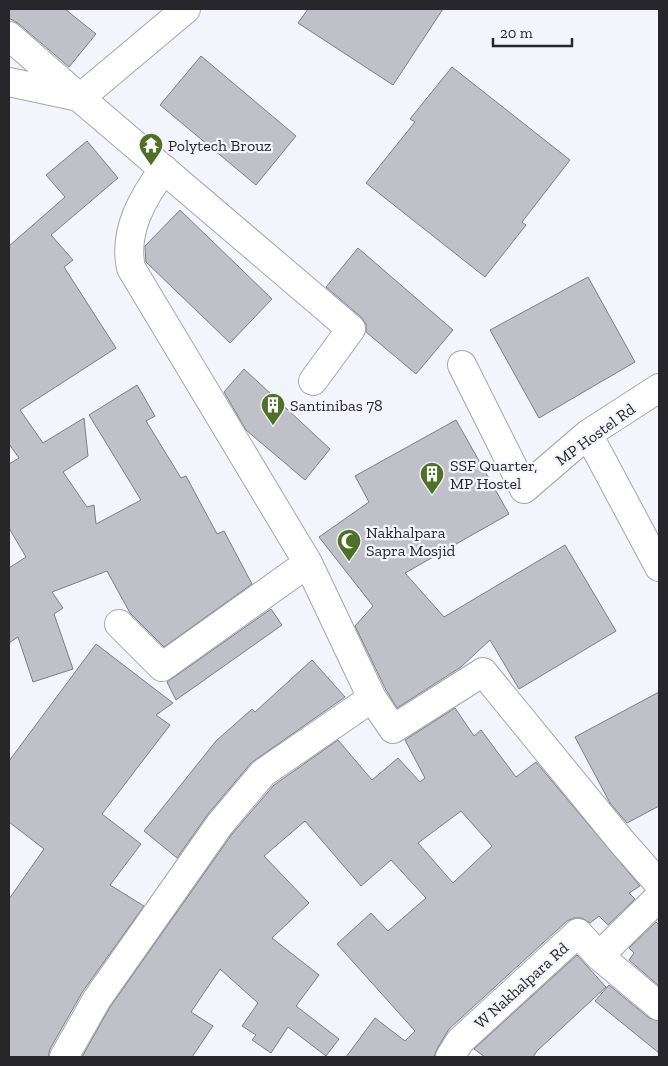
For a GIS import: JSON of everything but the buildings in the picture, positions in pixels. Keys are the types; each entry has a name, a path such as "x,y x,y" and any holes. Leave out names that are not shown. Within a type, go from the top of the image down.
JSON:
{"street":[{"path":"80,98 186,9"},
{"path":"9,36 351,329 313,381"},
{"path":"9,82 80,98"},
{"path":"164,169 138,210 129,244 128,256 131,268 308,563 372,698 393,729 483,672 622,842 659,884"},
{"name":"MP Hostel Rd","path":"462,365 524,489 588,434 659,388"},
{"path":"588,434 659,568"},
{"path":"119,624 162,667 308,563"},
{"path":"64,1057 97,999 220,824 263,773 372,698"},
{"path":"659,897 599,956 659,1006"},
{"name":"W Nakhalpara Rd","path":"450,1057 460,1040 578,933 599,956"}],"place":[{"name":"Polytech Brouz","path":"151,166"},
{"name":"Santinibas 78","path":"273,426"},
{"name":"SSF Quarter, MP Hostel","path":"432,495"},
{"name":"Nakhalpara Sapra Mosjid","path":"349,562"}]}
